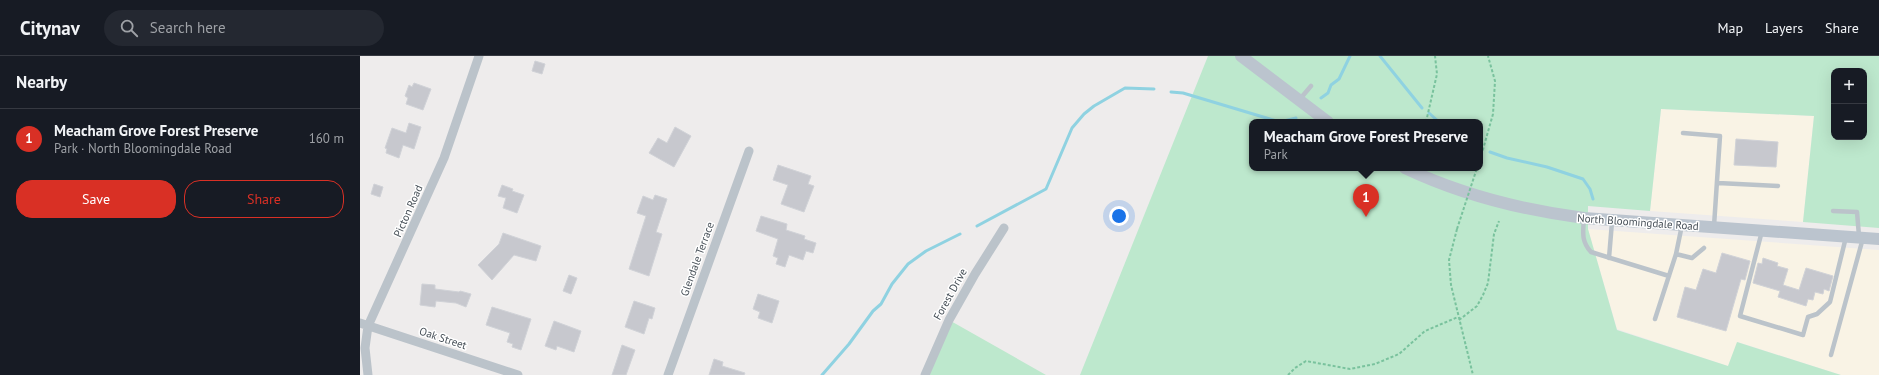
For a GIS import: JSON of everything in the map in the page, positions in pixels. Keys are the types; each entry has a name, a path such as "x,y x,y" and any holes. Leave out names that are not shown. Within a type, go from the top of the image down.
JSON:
{"main road":[{"path":"1241,56 1324,119"},
{"name":"North Bloomingdale Road","path":"1412,171 1442,184 1481,197 1548,214 1714,228 1879,239"}],"street":[{"name":"Picton Road","path":"368,375 364,325 444,158 479,56"},
{"name":"Glendale Terrace","path":"668,375 749,151"},
{"name":"Forest Drive","path":"925,375 951,316 977,270 1004,228"},
{"name":"Oak Street","path":"364,325 518,375"}],"lane":[{"path":"1299,101 1311,86"},
{"path":"1683,132 1720,136 1714,228"},
{"path":"1718,183 1778,186"},
{"path":"1831,355 1861,238 1857,212 1833,211"},
{"path":"1584,218 1584,244 1591,252 1669,276"},
{"path":"1609,258 1612,220"},
{"path":"1655,319 1676,254 1682,225"},
{"path":"1762,231 1740,316 1803,335 1808,317 1817,314 1830,302 1846,237"},
{"path":"1676,254 1692,258 1704,248"}],"path":[{"path":"1427,119 1437,74 1435,56"},
{"path":"1483,148 1493,114 1495,81 1488,56"},
{"path":"1473,375 1451,285 1448,260 1476,171"},
{"path":"1288,375 1295,368 1306,361 1350,369 1375,364 1399,354 1425,331 1459,319 1477,306 1488,282 1494,234 1499,222"}],"shaded area":[{"path":"1661,109 1814,116 1803,222 1650,211"},
{"path":"1588,229 1879,250 1879,375 1841,375 1738,342 1728,366 1617,329"}],"green space":[{"path":"1208,56 1879,56 1879,228 1803,222 1814,116 1661,109 1650,211 1588,206 1588,229 1617,330 1728,366 1737,342 1841,375 1080,375"},
{"path":"949,320 1046,375 925,375"}],"building":[{"path":"535,61 545,64 542,74 532,71"},
{"path":"414,83 431,89 423,110 406,104 408,98 405,96 409,85 412,87"},
{"path":"409,123 421,127 414,149 403,145 399,158 386,153 387,149 385,148 392,128 406,133"},
{"path":"675,127 691,136 674,167 649,153 658,138 667,143"},
{"path":"1736,139 1778,142 1776,167 1734,165"},
{"path":"778,165 811,176 808,184 814,186 804,212 781,204 788,185 773,180"},
{"path":"374,184 383,187 380,197 371,194"},
{"path":"502,185 513,189 512,191 524,195 517,213 503,208 506,198 498,196"},
{"path":"655,195 667,199 656,232 662,234 649,276 629,269 646,216 637,213 643,196 653,200"},
{"path":"761,216 787,224 786,230 805,236 804,239 816,243 813,253 806,251 803,260 789,255 785,267 776,264 778,258 773,256 778,239 756,231"},
{"path":"503,233 541,246 536,261 514,255 492,280 478,265 499,244"},
{"path":"1722,253 1750,261 1745,280 1741,279 1726,331 1677,317 1685,287 1696,290 1703,269 1716,273"},
{"path":"1763,258 1778,263 1777,266 1788,269 1783,285 1799,290 1806,268 1833,276 1829,291 1824,289 1823,294 1815,292 1813,300 1808,299 1806,306 1778,297 1780,291 1753,283 1758,263 1762,264"},
{"path":"569,275 577,278 571,294 563,291"},
{"path":"422,284 435,285 435,289 460,291 471,294 466,307 456,303 436,301 435,307 420,305"},
{"path":"758,294 779,301 772,323 758,318 760,312 753,309"},
{"path":"634,301 655,308 652,319 649,318 644,334 625,327"},
{"path":"492,307 531,319 521,350 512,347 513,344 507,342 510,333 486,325"},
{"path":"554,321 581,331 574,352 557,346 556,350 545,346"},
{"path":"622,345 635,350 626,375 612,375"},
{"path":"714,359 723,362 722,366 745,373 744,375 709,375"}],"waterway":[{"path":"1321,98 1328,93 1331,85 1339,79 1350,56"},
{"path":"1380,56 1422,108"},
{"path":"977,226 1046,189 1072,128 1084,114 1094,106 1125,88 1154,89"},
{"path":"1171,92 1183,93 1270,119"},
{"path":"1429,113 1436,119"},
{"path":"1292,119 1296,118"},
{"path":"1490,152 1507,158 1547,167 1583,179 1590,189 1593,199"},
{"path":"822,375 849,344 873,311 881,304 892,284 908,264 926,251 960,234"}],"place":[{"name":"Meacham Grove Forest Preserve","path":"1366,217"}]}
